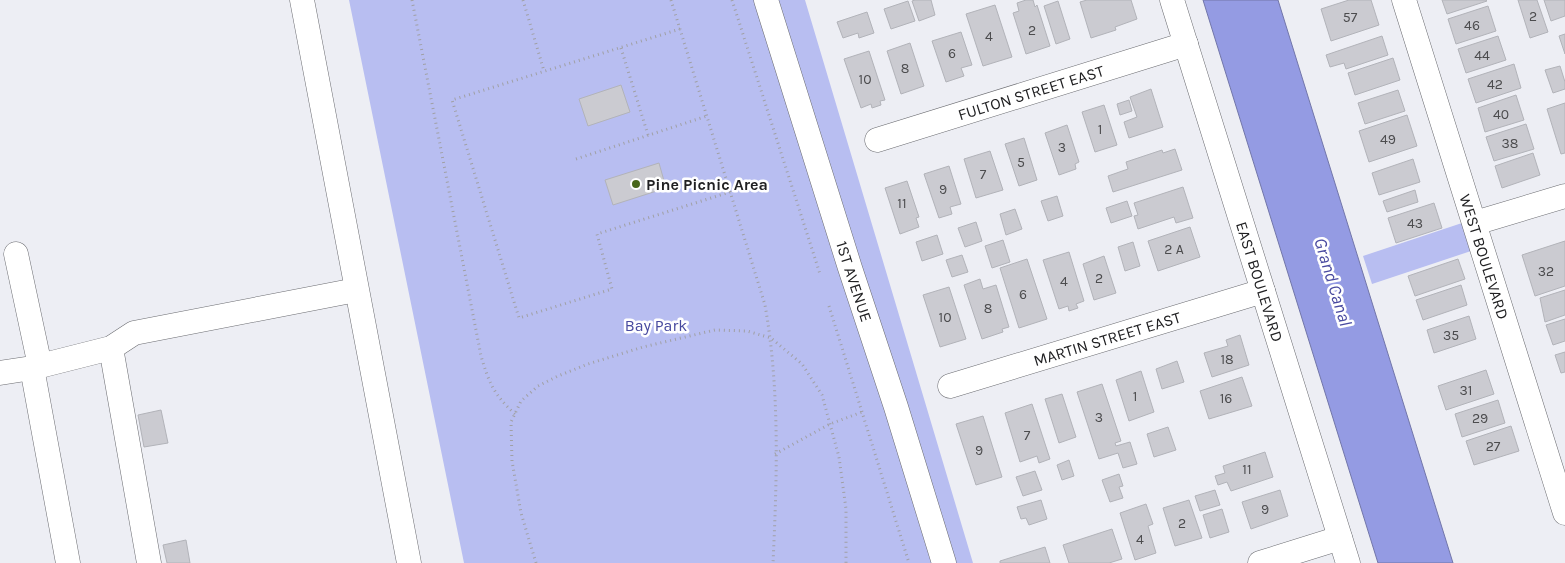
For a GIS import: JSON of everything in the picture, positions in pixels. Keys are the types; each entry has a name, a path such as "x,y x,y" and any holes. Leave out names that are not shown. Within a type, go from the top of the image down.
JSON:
{"street":[{"path":"302,0 408,563"},
{"name":"1ST AVENUE","path":"766,0 944,563"},
{"name":"EAST BOULEVARD","path":"1172,0 1348,563"},
{"name":"WEST BOULEVARD","path":"1404,0 1475,223 1559,470 1565,513"},
{"name":"FULTON STREET EAST","path":"877,140 1186,44"},
{"path":"1475,223 1565,196"},
{"path":"16,254 68,563"},
{"path":"0,373 36,367 111,348 134,333 356,290"},
{"name":"MARTIN STREET EAST","path":"950,386 1263,291"},
{"path":"111,348 149,563"},
{"path":"1260,563 1340,538"}],"path":[{"path":"412,0 481,356 488,382 503,403 515,414"},
{"path":"522,0 544,71"},
{"path":"671,0 765,305 771,338 776,489 773,563"},
{"path":"732,0 820,274"},
{"path":"680,29 452,100 519,318 612,290 597,234 730,192"},
{"path":"621,48 648,135"},
{"path":"576,159 707,116"},
{"path":"829,306 909,563"},
{"path":"536,563 522,513 512,461 511,422 521,401 538,386 588,364 644,347 715,330 747,331 771,338 802,364 822,395 839,458 846,508 846,563"},
{"path":"775,454 830,424 862,412"}],"green space":[{"name":"Bay Park","path":"349,0 805,0 973,563 464,563"},
{"path":"1462,223 1471,251 1372,284 1363,256"}],"water":[{"name":"Grand Canal","path":"1203,0 1278,0 1453,563 1378,563"}],"building":[{"path":"931,0 935,15 919,21 912,1"},
{"path":"1033,0 1035,7 1037,5 1050,46 1026,54 1013,13 1019,11 1017,3"},
{"path":"1087,0 1131,0 1137,19 1115,27 1116,30 1091,38 1080,2"},
{"path":"1349,0 1371,0 1379,25 1331,41 1321,9"},
{"path":"1442,0 1486,0 1487,1 1447,14"},
{"path":"1518,0 1537,0 1548,32 1530,38"},
{"path":"1544,0 1565,0 1565,16 1551,21"},
{"path":"908,1 915,21 891,29 884,9"},
{"path":"1058,1 1070,39 1056,44 1044,6"},
{"path":"995,5 1012,57 983,66 966,14"},
{"path":"1488,6 1496,31 1456,44 1448,19"},
{"path":"867,12 874,33 859,38 858,33 843,38 837,22"},
{"path":"961,32 972,65 961,68 964,76 946,82 932,41"},
{"path":"1565,34 1565,54 1559,36"},
{"path":"1382,36 1388,55 1346,69 1344,63 1330,67 1326,55"},
{"path":"1498,36 1506,60 1466,73 1458,49"},
{"path":"910,43 924,86 901,94 887,51"},
{"path":"869,51 885,100 880,101 881,105 872,108 871,104 861,108 844,59"},
{"path":"1393,58 1400,80 1355,95 1348,73"},
{"path":"1514,64 1521,88 1476,103 1468,79"},
{"path":"1560,66 1565,89 1553,93 1545,70"},
{"path":"621,85 630,112 588,126 579,99"},
{"path":"1151,89 1163,127 1129,138 1124,122 1137,117 1130,97"},
{"path":"1398,90 1405,111 1365,124 1358,103"},
{"path":"1516,95 1524,120 1485,132 1478,108"},
{"path":"1129,100 1132,111 1120,115 1117,104"},
{"path":"1565,103 1565,153 1561,154 1547,109"},
{"path":"1104,105 1117,145 1095,152 1082,112"},
{"path":"1407,115 1417,146 1369,162 1359,131"},
{"path":"1526,124 1534,149 1494,161 1486,137"},
{"path":"1067,125 1079,162 1075,164 1076,169 1059,175 1045,133"},
{"path":"1024,138 1037,180 1019,186 1005,144"},
{"path":"1175,149 1182,170 1113,192 1108,176 1128,169 1126,162 1162,150 1163,153"},
{"path":"990,151 1003,190 976,198 964,159"},
{"path":"1533,153 1540,175 1502,188 1495,166"},
{"path":"1413,159 1420,182 1379,195 1372,173"},
{"name":"Pine Picnic Area","path":"659,163 666,188 613,205 605,180"},
{"path":"949,166 961,204 950,207 952,214 939,218 924,174"},
{"path":"907,181 919,217 916,218 919,227 900,234 885,188"},
{"path":"1183,187 1193,218 1176,223 1174,217 1138,229 1134,216 1138,215 1134,203"},
{"path":"1415,190 1418,202 1387,212 1383,201"},
{"path":"1057,196 1063,216 1048,221 1041,201"},
{"path":"1127,201 1132,216 1111,223 1106,208"},
{"path":"1434,203 1442,228 1396,243 1388,218"},
{"path":"1015,209 1022,229 1006,235 1000,214"},
{"path":"976,222 982,241 965,247 958,228"},
{"path":"1190,227 1200,257 1158,271 1148,241"},
{"path":"937,235 943,254 922,261 916,242"},
{"path":"1003,240 1010,262 992,268 985,246"},
{"path":"1565,241 1565,286 1535,296 1522,255"},
{"path":"1133,242 1140,266 1125,271 1118,247"},
{"path":"1069,252 1084,301 1076,304 1078,308 1069,311 1068,306 1059,309 1043,260"},
{"path":"962,255 968,272 952,277 946,260"},
{"path":"1104,256 1116,293 1094,300 1083,264"},
{"path":"1027,259 1047,319 1019,328 1000,268"},
{"path":"1458,259 1465,279 1415,296 1408,276"},
{"path":"980,279 983,289 996,285 1009,327 1002,329 1003,332 982,339 964,285"},
{"path":"1461,285 1467,305 1423,320 1416,300"},
{"path":"949,287 966,339 940,347 923,295"},
{"path":"1565,290 1565,315 1545,322 1540,298"},
{"path":"1469,316 1476,339 1434,353 1427,330"},
{"path":"1565,319 1565,341 1553,345 1546,325"},
{"path":"1240,335 1249,365 1212,377 1204,353 1228,346 1226,340"},
{"path":"1565,352 1565,372 1561,373 1555,355"},
{"path":"1177,361 1184,382 1162,389 1156,369"},
{"path":"1486,370 1494,394 1446,410 1438,386"},
{"path":"1141,371 1154,412 1129,421 1116,380"},
{"path":"1242,377 1252,406 1209,419 1200,391"},
{"path":"1102,384 1121,441 1115,443 1116,446 1130,442 1137,464 1123,468 1118,453 1099,459 1077,392"},
{"path":"1062,394 1076,437 1059,443 1045,399"},
{"path":"1498,400 1505,423 1462,437 1455,414"},
{"path":"1032,404 1050,459 1039,463 1037,456 1020,462 1005,413"},
{"path":"161,410 168,443 144,447 138,415"},
{"path":"983,416 1002,477 976,485 956,424"},
{"path":"1511,426 1519,451 1474,465 1466,441"},
{"path":"1168,427 1176,450 1154,457 1147,434"},
{"path":"1265,452 1273,477 1231,491 1227,482 1218,485 1215,476 1225,473 1223,466"},
{"path":"1069,460 1074,476 1062,480 1057,465"},
{"path":"1035,471 1042,490 1023,496 1016,477"},
{"path":"1119,474 1123,486 1119,487 1123,498 1110,502 1102,480"},
{"path":"1215,490 1220,505 1200,511 1195,496"},
{"path":"1280,490 1288,516 1251,529 1242,502"},
{"path":"1041,500 1047,519 1029,525 1026,518 1021,519 1017,507"},
{"path":"1189,500 1202,538 1175,546 1163,508"},
{"path":"1146,504 1153,524 1148,526 1156,553 1135,560 1120,513"},
{"path":"1222,509 1229,532 1210,538 1203,515"},
{"path":"1112,529 1122,559 1109,563 1069,563 1063,545"},
{"path":"186,540 190,563 167,563 163,545"},
{"path":"1045,547 1050,563 1000,563 1000,561"}],"place":[{"name":"Pine Picnic Area","path":"636,184"}]}
